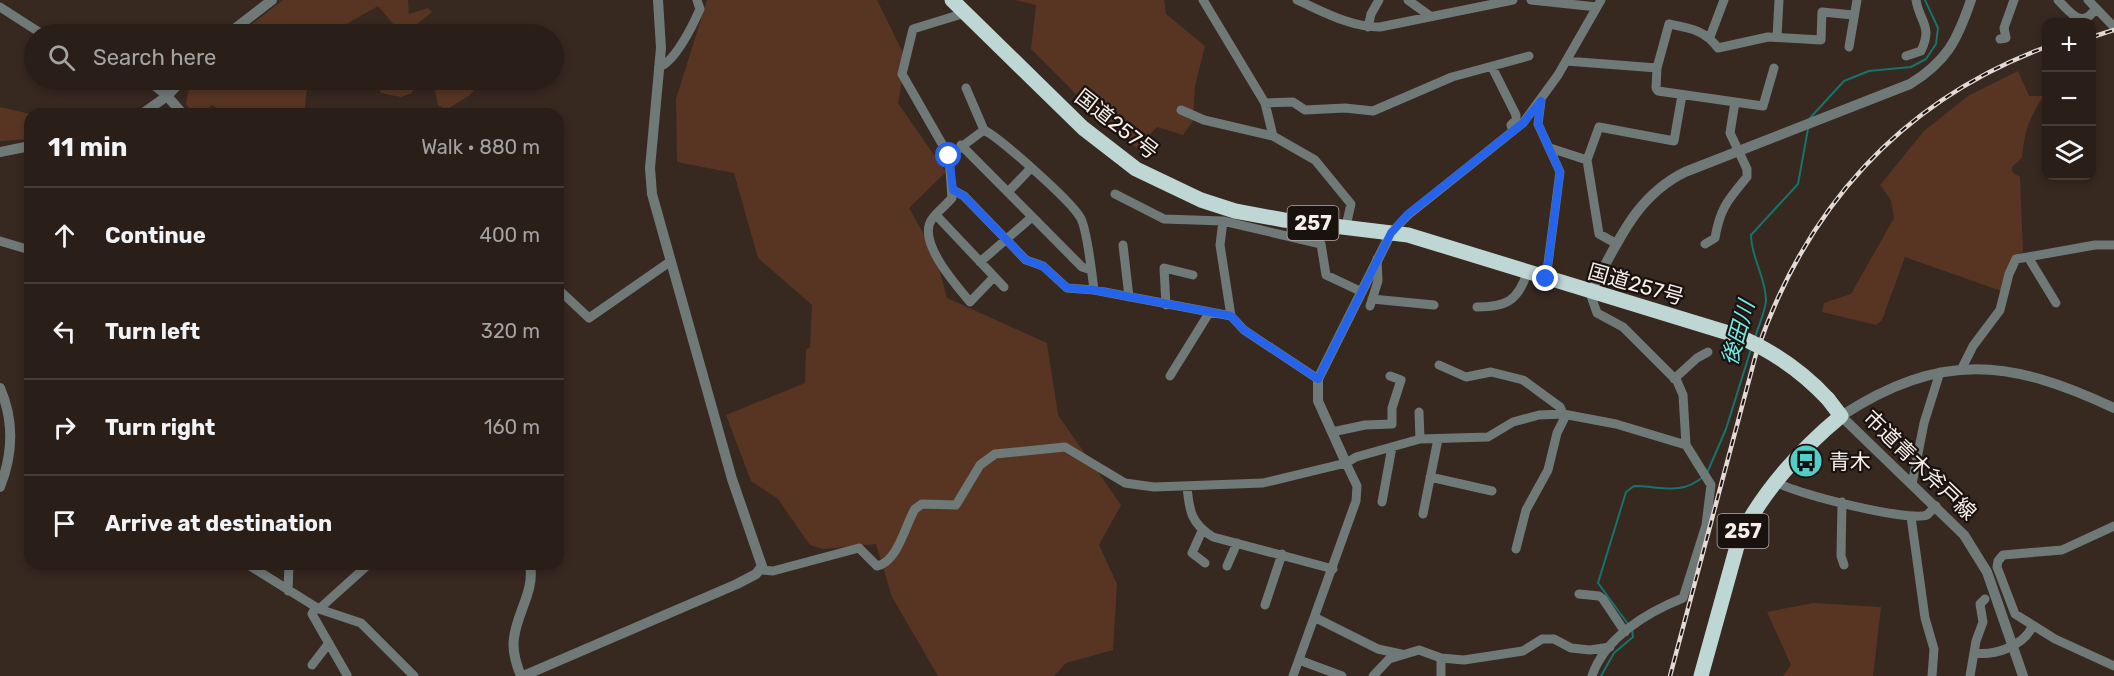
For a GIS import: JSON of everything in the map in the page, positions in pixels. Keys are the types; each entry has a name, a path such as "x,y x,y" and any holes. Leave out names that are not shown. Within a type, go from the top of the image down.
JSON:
{"highway":[{"name":"国道257号","path":"952,0 1083,128 1145,174 1201,200 1234,211 1408,235 1590,293 1735,335 1757,344 1795,367 1828,399 1841,416"},
{"name":"257","path":"1701,676 1739,539 1749,519 1776,482 1823,431 1841,416"}],"street":[{"path":"241,24 272,0"},
{"path":"658,0 661,48 651,182 656,211 732,479 761,561 761,570"},
{"path":"659,67 667,65 693,25 700,9 697,0"},
{"path":"1203,0 1265,103 1273,135"},
{"path":"1297,0 1337,18 1368,27 1430,16 1468,4 1513,0"},
{"path":"1368,27 1371,14 1379,0"},
{"path":"1408,0 1430,16"},
{"path":"1293,676 1316,618 1357,492 1316,394 1318,379 1391,233 1407,215 1513,130 1541,101 1599,3 1531,0"},
{"path":"1710,38 1724,0"},
{"path":"1777,37 1779,0"},
{"path":"1849,47 1857,0"},
{"path":"1906,56 1921,51 1926,40 1927,28 1916,0"},
{"path":"1592,676 1610,647 1634,623 1652,610 1683,598 1706,525 1711,485 1686,445 1683,395 1674,378 1623,327 1598,313 1590,293 1632,217 1655,190 1685,172 1897,91 1928,73 1954,44 1971,0"},
{"path":"2000,39 2006,38 2004,28 2014,0"},
{"path":"2058,0 2076,17 2084,19 2090,17 2096,8"},
{"path":"2088,0 2114,27"},
{"path":"0,7 26,24"},
{"path":"1774,68 1763,106 1658,91 1656,88 1657,68 1669,24 1690,27 1710,38 1718,48 1777,37 1821,40 1822,12 1853,15"},
{"path":"965,13 913,29 902,74 949,156 952,198 931,220 928,232 942,268 970,302 994,277"},
{"path":"1265,103 1293,102 1305,110 1345,108 1373,111 1452,77 1529,56"},
{"path":"1566,61 1657,68"},
{"path":"1492,66 1516,115 1516,120 1511,125 1513,130"},
{"path":"966,88 984,130 1031,168 1081,218 1094,290"},
{"path":"160,90 178,108"},
{"path":"150,108 173,90"},
{"path":"1617,244 1599,234 1587,160 1599,127 1674,141 1682,95"},
{"path":"1541,101 1538,124 1560,172 1546,279"},
{"path":"1705,244 1715,238 1718,218 1725,201 1747,177 1747,169 1731,133 1734,102"},
{"path":"1181,110 1204,120 1273,135 1282,143 1303,151 1351,204 1346,226"},
{"path":"949,156 984,130"},
{"path":"961,145 1082,267 1091,270"},
{"path":"0,152 24,147"},
{"path":"1550,148 1587,160"},
{"path":"1008,192 1031,168"},
{"path":"953,190 964,196 1026,260 1043,266 1067,288 1094,290 1231,316"},
{"path":"1115,194 1164,219 1223,220 1320,244 1326,275 1360,291"},
{"path":"936,215 1004,287"},
{"path":"981,262 1032,217"},
{"path":"1223,220 1220,245 1231,316 1244,330 1318,379"},
{"path":"0,241 24,248"},
{"path":"1123,245 1129,297"},
{"path":"1961,370 1973,346 2000,310 2009,274 2016,260 2095,245 2114,245"},
{"path":"2028,256 2056,303"},
{"path":"1377,259 1378,281 1371,302 1434,305"},
{"path":"564,295 589,318 671,261"},
{"path":"1166,305 1164,268 1193,275"},
{"path":"1477,307 1497,307 1517,296 1527,273"},
{"path":"1170,376 1209,313"},
{"path":"1674,378 1697,358 1708,352"},
{"path":"1439,365 1466,377 1491,372 1522,380 1560,407 1563,414 1564,419 1557,433 1548,470 1526,510 1516,549"},
{"path":"1841,416 1884,390 1940,372 1961,370 2018,373 2050,380 2114,408"},
{"path":"1912,484 1924,423 1940,372"},
{"path":"1332,432 1365,425 1392,424 1392,408 1401,380 1390,376"},
{"path":"0,387 9,416 11,445 0,487"},
{"path":"1419,412 1420,439"},
{"path":"530,570 531,585 514,638 516,662 522,676 737,584 761,570 773,571 859,548 877,566 883,565 892,556 915,509 922,504 956,505 980,465 995,454 1065,447 1125,483 1154,487 1263,483 1346,463 1420,439 1488,437 1513,422 1539,415 1563,414 1616,424 1686,445"},
{"name":"市道青木斧戸線","path":"1841,416 1964,535 1987,572 2023,676"},
{"path":"1423,514 1438,439"},
{"path":"1382,502 1392,447"},
{"path":"1430,477 1492,491"},
{"path":"1776,482 1787,488 1842,502 1911,516 1927,515 1936,506"},
{"path":"1186,486 1192,520 1202,531 1213,537 1333,568"},
{"path":"1842,502 1841,556 1844,565"},
{"path":"1911,516 1925,618 1934,650 1932,676"},
{"path":"2114,526 2062,550 2002,555 1997,567 2015,614 2032,627 2114,666"},
{"path":"1202,531 1192,553 1205,563"},
{"path":"1227,566 1237,543"},
{"path":"1265,605 1282,554"},
{"path":"256,570 317,608 361,623 414,676"},
{"path":"288,591 289,570"},
{"path":"347,675 312,614 362,570"},
{"path":"1579,594 1599,596 1603,599 1626,632"},
{"path":"1970,676 1983,621 1980,604 1985,599"},
{"path":"1316,618 1378,649 1403,654"},
{"path":"1974,653 1987,654 2022,641 2032,627"},
{"path":"1373,676 1389,659 1403,654 1426,651 1441,658 1464,660 1523,651 1542,639 1554,639 1571,648 1590,650 1610,647"},
{"path":"312,665 329,643"},
{"path":"1441,658 1441,676"},
{"path":"1299,660 1342,676"}],"shaded area":[{"path":"283,0 408,0 409,14 428,8 432,12 417,24 393,24 378,6 346,24 252,24"},
{"path":"707,0 877,0 906,59 898,103 946,172 909,208 935,254 947,298 1047,343 1058,415 1121,505 1099,545 1117,584 1113,650 1066,663 1054,676 938,676 892,597 876,544 823,549 810,545 778,499 751,481 726,415 805,383 806,349 810,348 812,305 758,258 734,173 677,162 676,99"},
{"path":"1015,0 1164,0 1166,14 1205,46 1195,86 1193,121 1183,135 1157,127 1137,148 1094,118 1074,92 1031,49 1036,5"},
{"path":"2018,71 2029,96 2042,96 2028,126 2022,158 2012,167 2012,172 2020,177 2023,252 2014,256 2001,291 1905,257 1882,320 1876,325 1822,312 1824,303 1851,294 1894,218 1891,200 1880,185 1924,131 1968,96"},
{"path":"188,90 307,90 305,108 217,108 212,105 208,108 189,108 186,104"},
{"path":"380,90 413,90 412,93 401,97 381,93"},
{"path":"435,90 474,90 449,108 438,105"},
{"path":"0,107 24,113 24,139 0,141"},
{"path":"1813,603 1881,607 1873,676 1783,676 1791,665 1767,612"}],"waterway":[{"name":"後田川","path":"1810,118 1844,81 1869,71 1911,67 1926,59 1936,44 1938,28 1925,0"},
{"name":"後田川","path":"1755,338 1766,301 1764,284 1753,252 1751,235 1798,184 1808,129"},
{"name":"後田川","path":"1707,473 1726,429 1751,349"},
{"name":"後田川","path":"1628,624 1598,583 1626,492 1634,486 1678,488 1695,483 1703,477"},
{"name":"後田川","path":"1601,676 1614,653 1633,637 1632,629"}],"railway":[{"path":"2096,36 2114,30"},
{"path":"1670,676 1756,354 1777,301 1802,252 1831,207 1865,166 1903,129 1946,97 1994,70 2042,49"}],"place":[{"name":"青木","path":"1806,461"}],"route":[{"path":"949,156 953,190 964,196 1026,260 1043,266 1067,288 1094,290 1231,316 1244,330 1318,379 1391,233 1407,215 1523,123 1541,101 1538,124 1560,172 1557,209 1546,279"}]}
